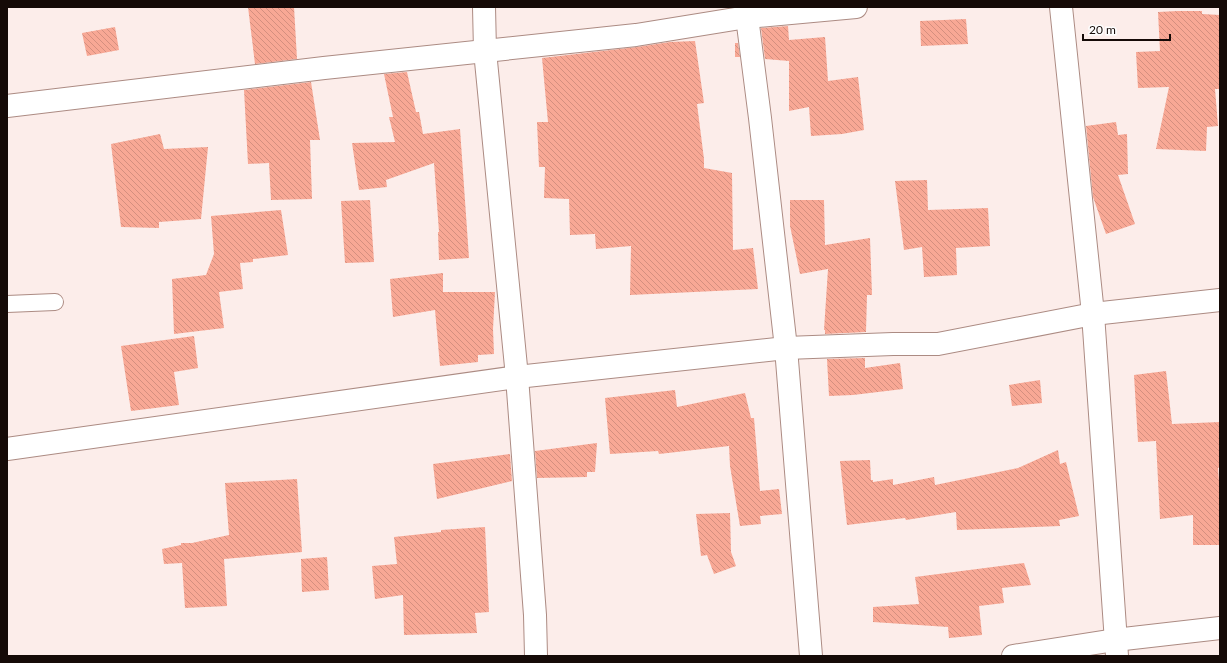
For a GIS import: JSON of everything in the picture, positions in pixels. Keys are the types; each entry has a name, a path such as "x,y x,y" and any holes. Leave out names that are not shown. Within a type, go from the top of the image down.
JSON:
{"street":[{"path":"484,7 485,51 517,377 535,615 536,656"},
{"path":"7,106 324,68 636,35 747,12 856,7"},
{"path":"1061,7 1093,314 1116,648"},
{"path":"747,12 786,348 811,656"},
{"path":"7,448 517,377 786,348 938,344 1093,314 1220,300"},
{"path":"1013,656 1116,648 1220,628"}],"lane":[{"path":"7,304 55,302"}],"building":[{"path":"248,7 294,7 297,59 255,64"},
{"path":"1202,11 1202,14 1220,15 1220,89 1215,89 1218,126 1207,127 1206,151 1156,149 1169,87 1138,88 1136,52 1160,51 1158,12"},
{"path":"966,19 968,44 921,46 920,21"},
{"path":"788,26 789,40 825,37 828,81 858,77 864,130 842,134 811,136 809,107 789,111 789,61 765,59 761,28"},
{"path":"115,27 119,50 87,56 82,33"},
{"path":"695,41 704,103 697,104 704,168 732,173 733,250 753,248 758,289 630,295 631,246 596,249 595,234 570,235 569,199 544,198 545,167 539,167 537,122 548,122 542,58 670,42"},
{"path":"735,43 738,43 740,57 735,57"},
{"path":"407,72 416,112 419,112 423,134 460,129 469,258 439,260 439,232 434,163 386,180 387,187 359,190 352,143 395,142 389,117 393,117 384,74"},
{"path":"311,82 320,140 310,140 312,199 271,200 269,163 248,164 244,90"},
{"path":"1116,122 1118,135 1127,134 1128,174 1118,175 1135,224 1106,234 1093,197 1086,126"},
{"path":"160,134 164,149 208,147 201,219 159,222 159,228 121,227 111,144"},
{"path":"927,180 928,210 988,208 990,246 956,248 957,275 924,277 922,247 904,250 895,181"},
{"path":"370,200 374,262 345,263 341,201"},
{"path":"790,200 824,200 825,245 870,238 872,295 867,295 866,332 825,334 828,269 800,274 790,226"},
{"path":"281,210 288,255 253,259 253,262 240,263 243,289 219,292 224,328 174,334 172,279 206,275 214,254 211,216"},
{"path":"443,273 443,292 495,292 493,329 494,354 478,355 478,362 440,366 435,310 393,317 390,279"},
{"path":"194,336 198,368 174,372 179,405 131,411 121,346"},
{"path":"865,358 865,368 900,363 903,389 853,395 829,396 827,359"},
{"path":"1166,371 1172,424 1220,422 1220,467 1218,468 1220,494 1220,545 1193,545 1193,515 1160,519 1156,441 1138,442 1134,375"},
{"path":"1040,380 1042,403 1012,406 1009,385"},
{"path":"675,390 677,407 745,393 751,418 754,418 760,491 779,489 782,514 760,516 761,524 740,526 730,466 729,446 659,454 658,451 610,454 605,398"},
{"path":"597,443 595,472 587,472 587,477 537,478 535,451"},
{"path":"1058,450 1060,464 1066,462 1079,516 1059,520 1060,526 957,530 956,512 906,520 905,518 847,525 840,461 870,460 871,480 873,480 873,482 893,479 893,485 934,477 935,485 1018,468"},
{"path":"510,454 512,481 437,499 433,464"},
{"path":"297,479 302,552 224,559 227,606 185,608 182,563 164,564 162,549 181,545 181,543 192,543 229,535 225,483"},
{"path":"730,513 731,552 736,566 714,574 707,555 701,556 696,514"},
{"path":"485,527 489,612 475,613 477,633 404,635 403,595 375,599 372,566 397,564 394,537 441,532 441,530"},
{"path":"327,557 329,590 302,592 301,559"},
{"path":"1024,563 1031,585 1002,588 1004,603 979,606 982,635 949,638 948,627 873,622 873,607 919,604 915,577"}]}
